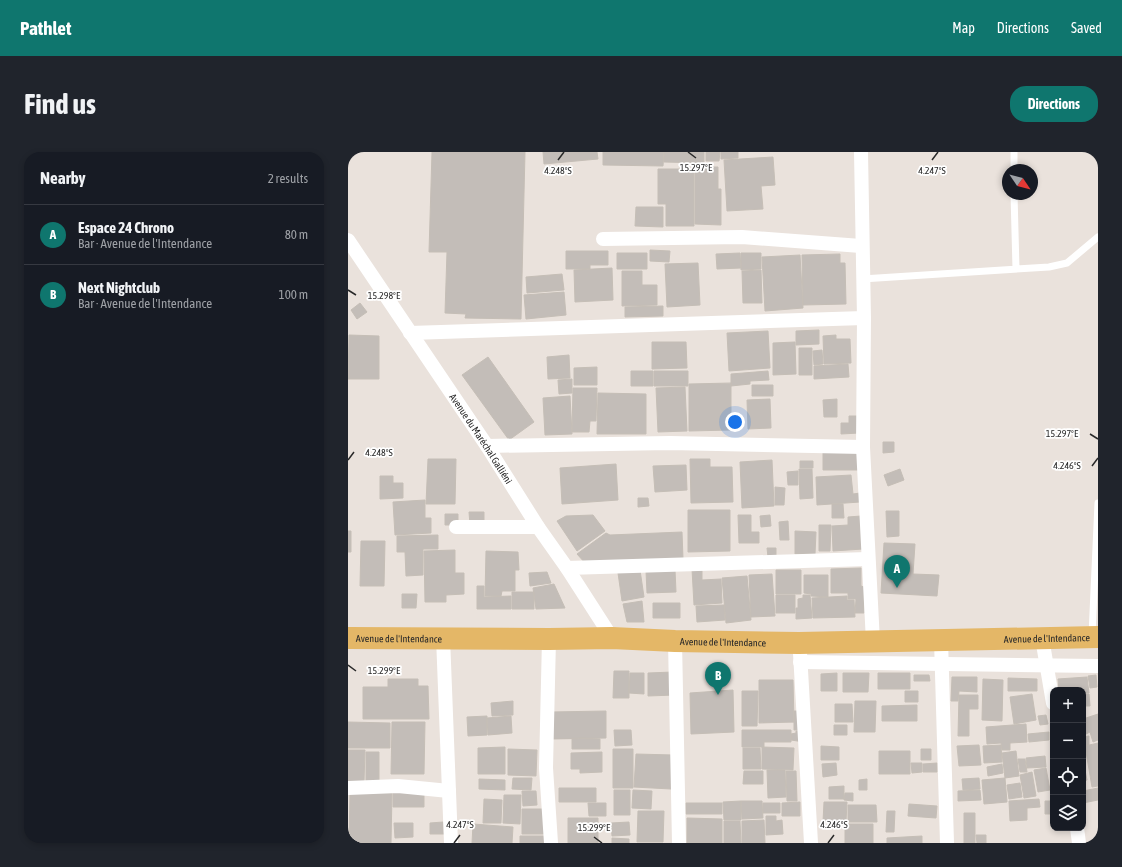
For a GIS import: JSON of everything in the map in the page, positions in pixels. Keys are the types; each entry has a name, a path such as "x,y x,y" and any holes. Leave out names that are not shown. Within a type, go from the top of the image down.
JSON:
{"main road":[{"name":"Avenue de l'Intendance","path":"348,638 612,638 675,641 800,652 873,642 1095,637"}],"street":[{"path":"861,152 861,246 864,318 864,447 873,642"},
{"path":"603,239 742,237 861,246"},
{"name":"Avenue du Maréchal Galliéni","path":"348,240 487,446 538,527 567,568 612,638"},
{"path":"410,333 864,318"},
{"path":"487,446 670,443 864,447"},
{"path":"456,527 538,527"},
{"path":"567,568 868,559"},
{"path":"443,637 451,843"},
{"path":"1042,638 1050,687"},
{"path":"549,639 546,768 550,843"},
{"path":"941,640 947,843"},
{"path":"675,641 679,843"},
{"path":"810,843 800,652 941,665 1098,666"},
{"path":"348,788 398,786 449,791"}],"lane":[{"path":"1014,152 1014,164"},
{"path":"1014,200 1016,269"},
{"path":"862,279 1050,267 1067,263 1098,237"},
{"path":"1095,637 1098,503"}],"building":[{"path":"432,152 525,152 521,319 465,318 466,314 445,313 447,252 429,252"},
{"path":"543,152 597,152 598,159 544,164"},
{"path":"603,152 664,152 663,166 603,165"},
{"path":"664,152 704,152 704,163 664,162"},
{"path":"706,152 720,152 719,161 706,161"},
{"path":"721,152 738,152 738,158 721,159"},
{"path":"773,157 775,185 761,186 763,209 727,211 724,160"},
{"path":"695,167 718,167 718,189 721,189 721,225 695,224"},
{"path":"658,169 694,169 694,226 666,226 666,204 658,204"},
{"path":"636,207 663,207 663,227 635,226"},
{"path":"650,250 670,251 669,262 650,261"},
{"path":"566,251 608,251 608,265 590,265 590,269 566,269"},
{"path":"617,253 647,253 647,269 617,269"},
{"path":"740,253 741,268 717,269 716,254"},
{"path":"741,253 761,253 761,269 741,270"},
{"path":"840,254 840,263 845,263 846,304 803,305 802,255"},
{"path":"800,255 803,308 765,311 762,257"},
{"path":"698,263 700,305 667,307 665,264"},
{"path":"612,268 613,300 575,302 574,270"},
{"path":"761,270 762,303 743,303 742,271"},
{"path":"622,271 642,271 642,285 657,285 657,305 622,306"},
{"path":"562,274 564,290 527,293 526,277"},
{"path":"564,292 566,315 526,319 524,295"},
{"path":"360,303 367,312 357,319 351,310"},
{"path":"663,306 663,316 625,317 625,307"},
{"path":"819,330 819,344 796,345 796,331"},
{"path":"768,331 770,368 729,371 727,333"},
{"path":"349,335 379,336 379,379 348,379"},
{"path":"836,335 836,339 850,339 851,363 824,364 823,336"},
{"path":"652,342 686,342 687,368 652,369"},
{"path":"795,342 796,374 773,375 773,343"},
{"path":"799,348 812,348 812,375 799,375"},
{"path":"822,350 823,364 814,365 813,351"},
{"path":"569,355 570,378 548,379 547,357"},
{"path":"488,357 534,422 509,440 462,375"},
{"path":"848,364 849,377 814,379 814,366"},
{"path":"597,367 597,385 574,385 574,368"},
{"path":"631,371 653,371 653,386 631,386"},
{"path":"654,371 688,371 688,386 654,386"},
{"path":"768,371 769,380 750,381 750,384 731,386 731,374"},
{"path":"572,379 572,393 559,394 558,380"},
{"path":"731,383 731,430 689,431 689,384"},
{"path":"752,385 773,385 773,396 752,396"},
{"path":"685,387 687,431 658,432 656,388"},
{"path":"573,388 597,388 596,421 590,421 589,432 572,432"},
{"path":"598,393 646,394 646,434 597,434"},
{"path":"570,396 572,434 545,435 543,398"},
{"path":"770,399 771,428 748,429 747,400"},
{"path":"837,399 837,417 824,417 823,400"},
{"path":"849,416 860,416 859,433 841,434 841,423 849,423"},
{"path":"883,442 894,442 894,452 883,453"},
{"path":"823,452 858,452 858,470 823,470"},
{"path":"428,459 456,459 455,504 426,504"},
{"path":"690,459 710,459 710,467 732,467 733,502 691,503"},
{"path":"772,460 774,506 742,508 740,462"},
{"path":"800,461 813,461 813,468 800,468"},
{"path":"616,464 618,500 562,504 560,468"},
{"path":"686,465 687,490 655,492 653,466"},
{"path":"799,469 812,469 813,498 800,499"},
{"path":"900,469 904,480 888,486 884,475"},
{"path":"798,471 798,485 788,485 787,472"},
{"path":"851,475 853,494 860,493 860,502 817,505 816,477"},
{"path":"380,476 393,476 393,483 403,483 403,498 380,499"},
{"path":"775,487 785,488 784,505 775,505"},
{"path":"638,498 648,498 649,506 638,507"},
{"path":"425,500 425,518 431,518 431,533 395,535 393,502"},
{"path":"832,504 843,504 844,518 832,518"},
{"path":"688,510 730,510 730,551 688,552"},
{"path":"886,511 899,511 899,536 887,537"},
{"path":"469,512 484,512 484,525 470,525"},
{"path":"445,514 458,514 458,525 445,525"},
{"path":"593,515 605,531 577,551 557,521 566,516"},
{"path":"738,515 751,515 751,532 759,532 759,543 739,543"},
{"path":"770,515 771,526 761,527 760,516"},
{"path":"861,516 863,549 833,551 832,526 848,525 848,517"},
{"path":"788,521 789,540 780,540 779,522"},
{"path":"819,525 831,525 830,551 819,551"},
{"path":"348,531 351,531 351,552 348,552"},
{"path":"795,531 816,532 815,554 795,554"},
{"path":"682,532 683,559 586,564 577,554 606,533 610,535"},
{"path":"438,535 438,549 423,549 423,575 406,576 405,552 397,552 397,536"},
{"path":"361,541 385,541 384,586 360,586"},
{"path":"884,543 915,544 913,574 939,575 937,596 881,593"},
{"path":"767,548 776,548 776,556 768,557"},
{"path":"455,550 455,573 464,573 464,594 446,595 446,602 425,602 424,551"},
{"path":"486,551 518,552 519,570 515,570 515,591 502,591 501,596 485,596"},
{"path":"702,568 702,580 721,579 722,603 694,605 692,569"},
{"path":"861,568 861,586 864,587 864,613 855,613 856,599 848,599 848,593 831,593 831,569"},
{"path":"640,570 644,597 622,601 618,573"},
{"path":"675,570 676,592 647,593 646,571"},
{"path":"776,570 801,570 801,594 776,594"},
{"path":"547,572 551,583 530,586 529,573"},
{"path":"772,574 775,616 751,617 749,575"},
{"path":"804,575 828,575 828,597 811,596 811,594 804,593"},
{"path":"747,576 751,620 726,623 722,578"},
{"path":"554,584 565,608 536,609 533,588"},
{"path":"477,586 484,586 484,597 511,596 511,609 477,609"},
{"path":"512,592 534,592 534,609 512,609"},
{"path":"402,594 417,594 416,608 402,608"},
{"path":"776,595 795,595 795,613 776,613"},
{"path":"803,595 810,595 812,618 796,619 798,599 803,598"},
{"path":"847,596 847,600 854,600 855,617 813,618 812,598"},
{"path":"642,601 644,622 627,622 623,604"},
{"path":"653,603 680,603 680,618 653,618"},
{"path":"724,605 725,620 697,622 696,606"},
{"path":"614,671 629,671 629,698 613,698"},
{"path":"673,672 674,695 648,696 648,673"},
{"path":"630,673 644,673 644,694 629,693"},
{"path":"837,673 837,691 821,691 821,674"},
{"path":"843,673 869,673 868,692 843,692"},
{"path":"878,673 910,673 910,689 878,689"},
{"path":"914,675 929,675 930,681 914,681"},
{"path":"1096,675 1097,687 1090,688 1088,676"},
{"path":"952,677 977,677 977,692 959,691 958,701 951,701"},
{"path":"1087,677 1089,693 1086,693 1086,687 1059,687 1058,679"},
{"path":"1008,678 1037,679 1037,691 1008,691"},
{"path":"388,679 418,679 418,686 428,686 429,719 363,719 363,687 388,687"},
{"path":"983,679 1003,680 1002,721 982,720"},
{"path":"759,680 793,680 794,722 759,723"},
{"path":"733,690 734,732 691,734 690,693"},
{"path":"742,691 758,691 757,726 742,726"},
{"path":"905,691 918,691 918,702 905,702"},
{"path":"1032,694 1036,720 1014,724 1010,697"},
{"path":"1086,694 1089,694 1090,706 1086,706"},
{"path":"959,695 978,695 978,709 969,709 969,736 958,736"},
{"path":"513,701 513,715 492,716 491,703"},
{"path":"855,701 876,701 875,732 854,732"},
{"path":"835,704 852,704 853,722 835,722"},
{"path":"917,705 917,721 882,721 882,706"},
{"path":"606,711 606,738 551,739 551,712"},
{"path":"794,711 802,711 801,730 794,730"},
{"path":"1098,714 1098,740 1093,742 1090,732 1086,734 1086,718"},
{"path":"1046,715 1048,724 1040,725 1038,716"},
{"path":"487,716 487,735 468,736 467,717"},
{"path":"511,716 512,733 488,735 487,718"},
{"path":"348,722 390,723 390,748 348,748"},
{"path":"392,722 425,722 424,774 391,774"},
{"path":"1026,724 1027,742 1010,743 1010,750 1002,750 1001,743 987,744 986,727"},
{"path":"834,725 847,725 847,735 834,735"},
{"path":"614,730 631,730 632,745 615,746"},
{"path":"742,730 791,730 791,742 764,742 764,747 742,747"},
{"path":"796,731 804,731 804,742 791,740 791,734 796,733"},
{"path":"1049,732 1049,740 1029,742 1028,734"},
{"path":"1086,736 1089,736 1089,745 1086,746"},
{"path":"572,738 600,739 600,749 572,749"},
{"path":"1098,743 1098,786 1092,787 1086,746"},
{"path":"979,745 981,765 959,766 957,746"},
{"path":"1001,745 1002,762 984,763 983,746"},
{"path":"821,746 839,747 839,760 821,760"},
{"path":"505,747 505,774 478,774 478,748"},
{"path":"762,747 794,748 793,770 762,769"},
{"path":"743,748 760,748 761,769 743,769"},
{"path":"508,749 537,750 536,776 508,775"},
{"path":"613,749 633,749 633,788 613,788"},
{"path":"921,749 931,749 931,760 921,760"},
{"path":"348,750 365,750 364,782 348,782"},
{"path":"879,751 910,751 910,774 879,774"},
{"path":"1016,751 1019,776 1005,778 1002,753"},
{"path":"366,752 379,752 379,781 366,781"},
{"path":"602,752 602,772 580,773 580,769 571,769 571,753"},
{"path":"636,754 673,755 671,789 634,787"},
{"path":"1045,756 1046,767 1027,768 1026,758"},
{"path":"1018,759 1025,759 1027,772 1020,772"},
{"path":"836,763 837,775 823,777 822,764"},
{"path":"911,763 922,763 922,772 912,773"},
{"path":"937,763 937,772 923,772 923,764"},
{"path":"1002,764 1003,773 988,776 987,767"},
{"path":"1046,768 1050,790 1038,792 1034,770"},
{"path":"767,770 785,770 786,797 768,798"},
{"path":"744,771 763,771 763,784 743,784"},
{"path":"786,771 796,771 797,801 787,801"},
{"path":"1032,772 1036,796 1024,798 1020,775"},
{"path":"513,778 532,778 531,790 512,789"},
{"path":"979,778 980,789 963,790 962,779"},
{"path":"1005,778 1007,802 984,804 982,780"},
{"path":"479,779 505,780 505,790 479,789"},
{"path":"867,779 867,790 859,790 859,780"},
{"path":"1020,783 1022,797 1009,799 1007,785"},
{"path":"844,786 844,799 829,799 829,787"},
{"path":"559,788 596,788 596,802 559,802"},
{"path":"1098,788 1098,800 1086,802 1086,790"},
{"path":"614,790 630,790 630,815 614,815"},
{"path":"633,790 652,791 651,809 632,808"},
{"path":"980,790 981,800 958,801 958,791"},
{"path":"522,791 536,791 537,805 523,806"},
{"path":"350,792 392,793 391,843 349,843"},
{"path":"393,792 424,792 424,807 393,807"},
{"path":"845,793 853,793 853,801 844,800"},
{"path":"504,795 521,795 520,824 503,823"},
{"path":"484,799 502,800 501,823 483,823"},
{"path":"1039,799 1040,807 1027,808 1027,820 1010,821 1009,801"},
{"path":"741,801 741,820 724,820 723,802"},
{"path":"741,801 762,801 763,818 742,819"},
{"path":"1045,801 1050,801 1050,814 1045,814"},
{"path":"800,802 800,816 782,816 782,803"},
{"path":"824,802 847,802 846,822 823,822"},
{"path":"588,803 606,803 606,816 589,816"},
{"path":"686,803 722,803 722,814 686,814"},
{"path":"763,803 780,803 780,813 763,813"},
{"path":"909,804 937,806 936,818 908,816"},
{"path":"848,805 876,805 877,822 848,822"},
{"path":"522,809 545,809 545,834 522,834"},
{"path":"638,811 664,811 663,842 637,842"},
{"path":"887,811 895,811 894,832 886,832"},
{"path":"964,813 975,813 975,843 964,843"},
{"path":"766,816 776,816 776,821 782,820 783,834 766,835"},
{"path":"568,818 598,818 598,843 568,843"},
{"path":"687,818 722,819 722,843 687,843"},
{"path":"764,820 765,843 742,843 742,821"},
{"path":"724,821 740,821 741,843 724,843"},
{"path":"443,822 444,834 430,834 430,823"},
{"path":"629,822 630,835 612,836 611,823"},
{"path":"394,823 413,823 413,837 395,838"},
{"path":"473,824 513,827 512,843 472,843"},
{"path":"845,824 873,824 873,843 845,843"},
{"path":"976,835 986,835 986,843 977,843"},
{"path":"520,836 547,836 547,843 520,843"},
{"path":"922,836 922,843 887,843 887,838"},
{"path":"612,838 629,839 629,843 612,843"}],"place":[{"name":"Espace 24 Chrono","path":"897,588"},
{"name":"Next Nightclub","path":"718,695"}]}
